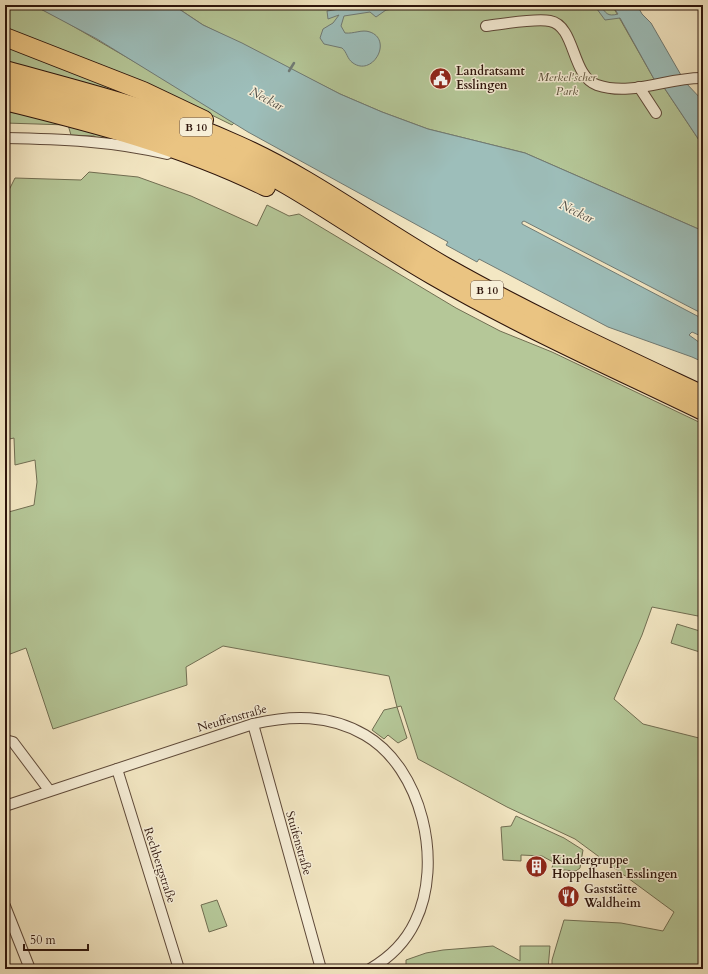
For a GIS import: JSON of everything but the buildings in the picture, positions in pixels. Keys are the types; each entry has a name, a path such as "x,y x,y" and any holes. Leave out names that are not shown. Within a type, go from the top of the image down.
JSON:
{"highway":[{"path":"5,37 165,100 250,145 282,166"},
{"name":"B 10","path":"5,70 167,117 231,142 282,166 406,243 486,289 580,337 703,395"},
{"name":"B 10","path":"5,88 114,114 215,149 261,170 296,190 431,274 556,341 703,411"},
{"path":"5,101 144,138 224,167 308,208 382,254 431,274"},
{"path":"5,109 42,110"}],"street":[{"path":"486,26 551,21 562,29 584,74 591,82 609,88 640,87 703,78"},
{"path":"640,87 656,113"},
{"path":"5,138 74,139 162,153 206,168 268,196"},
{"name":"Neuffenstraße","path":"5,806 49,790 253,724 297,718 322,719 340,724 366,736 383,748 396,762 408,781 419,807 427,846 426,878 423,901 415,923 403,942 388,958 370,969"},
{"name":"Stuifenstraße","path":"253,724 321,969"},
{"path":"5,740 13,742 49,790"},
{"name":"Rechbergstraße","path":"116,769 179,969"},
{"path":"5,906 30,969"}],"green space":[{"path":"5,5 33,5 59,18 159,76 234,123 232,125 148,86 5,28"},
{"name":"Merkel'scher Park","path":"173,5 612,5 654,79 663,86 703,146 703,231 525,153 428,129 382,112 340,94 203,25"},
{"path":"5,43 152,102 5,64"},
{"path":"5,112 40,115 105,132 106,134 122,138 122,141 100,140 94,136 71,135 68,125 5,123"},
{"path":"89,172 138,177 191,196 257,226 267,205 289,216 299,214 456,308 500,331 552,352 703,424 703,617 652,607 642,635 614,699 643,724 703,739 703,969 552,969 552,960 564,920 621,923 663,931 674,912 575,839 507,807 418,759 401,706 397,707 389,676 223,646 186,667 187,685 53,729 26,648 5,656 5,513 34,505 37,482 35,460 15,465 14,438 5,440 5,198 15,178 81,180"},
{"path":"677,624 703,632 703,653 671,643"},
{"path":"397,707 407,738 398,743 388,735 384,739 372,730 384,710"},
{"path":"516,816 564,838 583,850 580,868 576,871 552,869 553,862 542,856 521,855 521,861 503,860 501,827 511,826"},
{"path":"217,900 227,926 209,932 201,905"},
{"path":"493,946 520,961 520,946 550,946 548,969 406,969 406,960 426,953 443,950"}],"water":[{"name":"Neckar","path":"33,5 173,5 203,25 242,43 340,94 382,112 428,129 525,153 703,231 703,314 524,221 522,222 522,224 703,319 703,337 692,332 689,335 703,345 703,362 608,327 479,259 477,262 446,245 448,242 248,132 97,39"},
{"path":"366,5 424,5 386,10 376,17 370,12 344,16 341,26 345,33 364,31 370,32 377,36 380,42 378,56 367,65 360,66 353,63 348,58 342,48 324,44 320,38 323,29 333,23 339,15 328,19 327,11"},
{"path":"594,5 600,5 605,12 611,15 618,14 612,5 637,5 642,14 651,23 685,82 703,101 703,146 663,86 654,79 620,18 605,20"}],"waterway":[{"path":"289,71 294,63"}],"place":[{"name":"Landratsamt Esslingen","path":"441,78"},
{"name":"Kindergruppe Hoppelhasen Esslingen","path":"536,867"},
{"name":"Gaststätte Waldheim","path":"568,896"}]}
